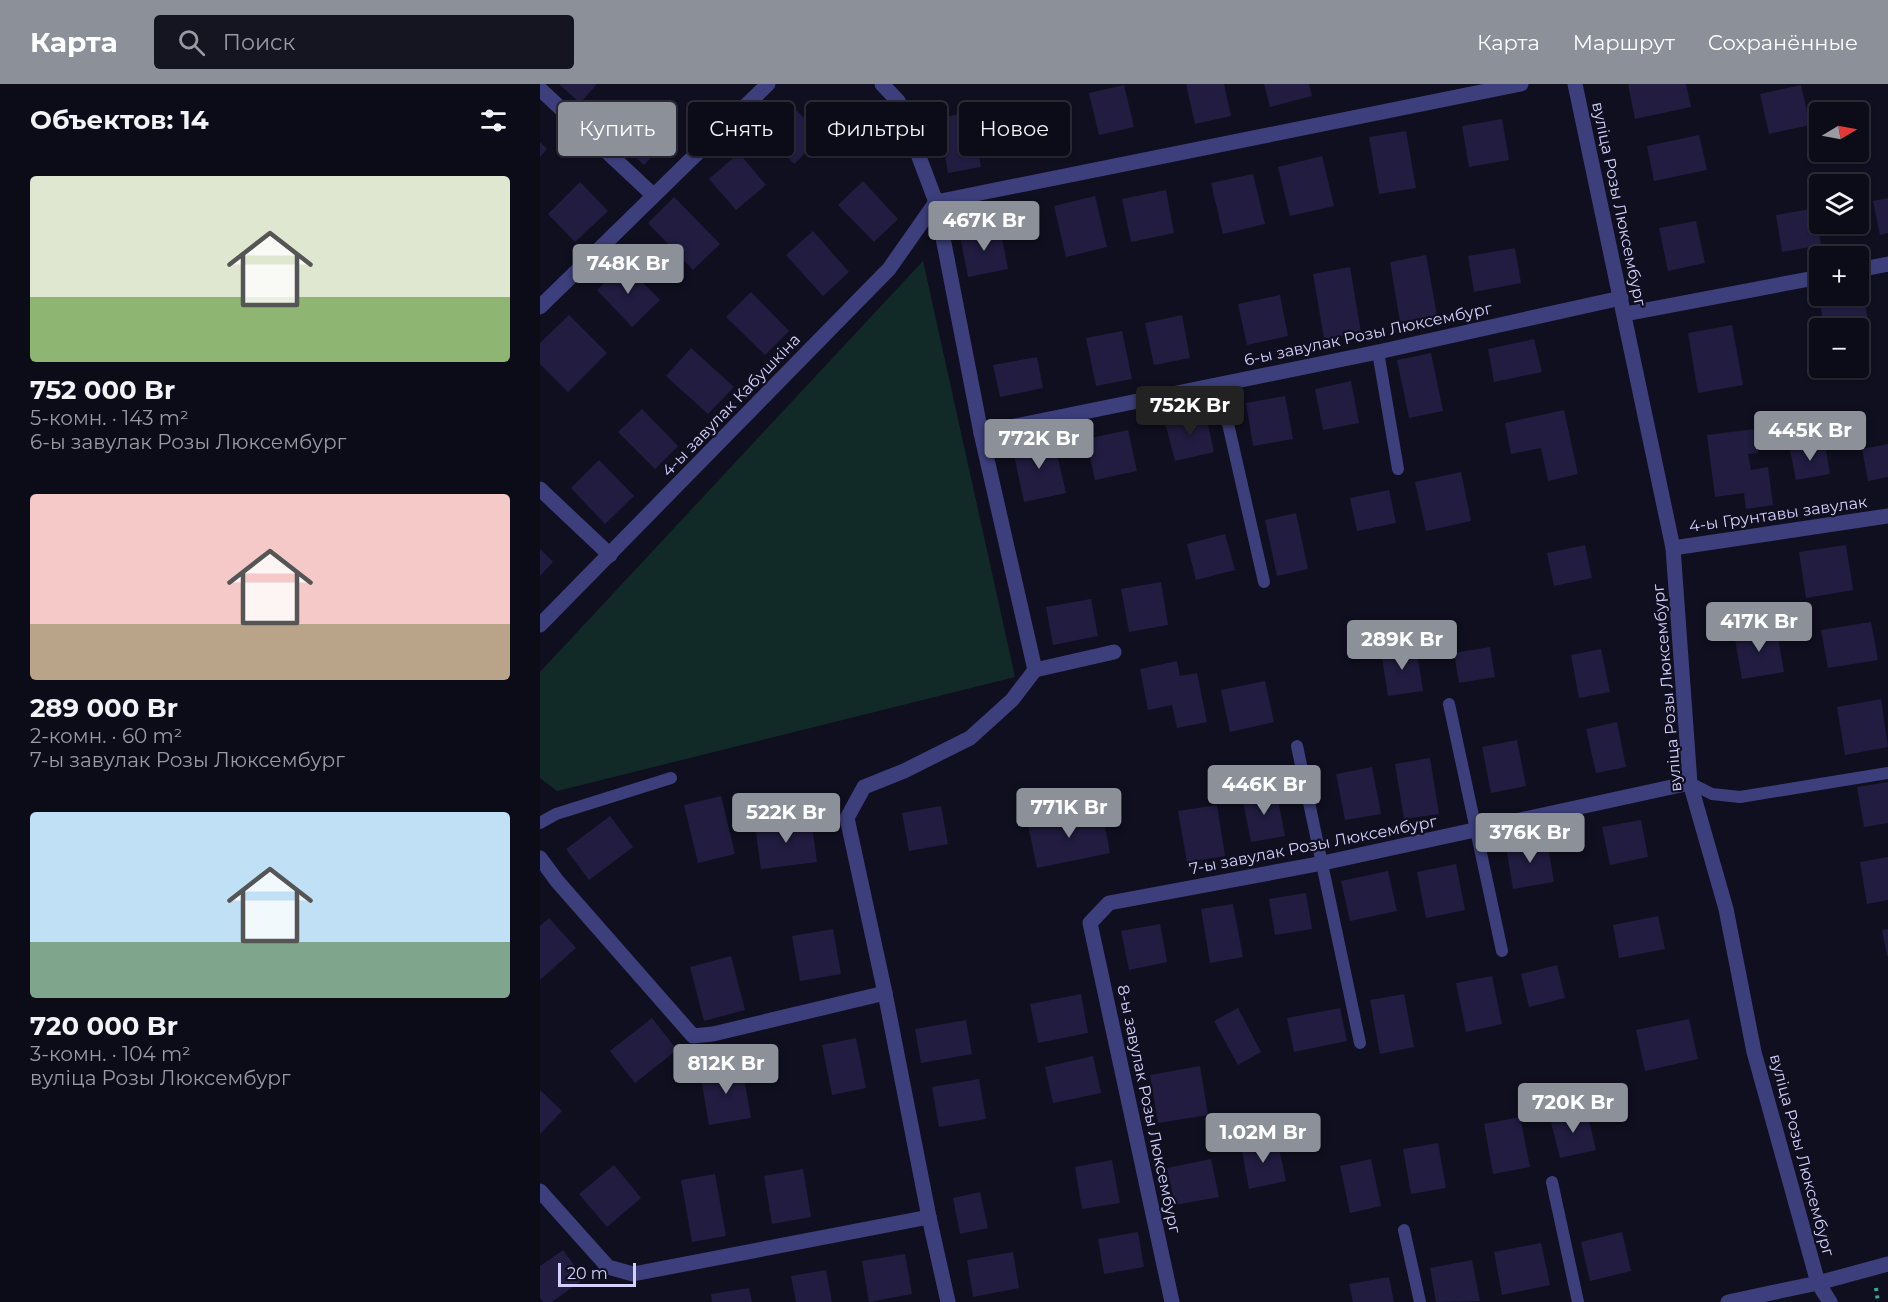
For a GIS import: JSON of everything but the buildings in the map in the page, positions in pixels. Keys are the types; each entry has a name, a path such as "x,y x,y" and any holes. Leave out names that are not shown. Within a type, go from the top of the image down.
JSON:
{"street":[{"path":"540,307 768,84"},
{"path":"882,84 898,101 936,202 981,433 1035,670"},
{"path":"936,202 1521,84"},
{"name":"вуліца Розы Люксембург","path":"1575,84 1673,548 1690,783 1726,909 1754,1052 1818,1282 1830,1302"},
{"path":"540,89 653,195"},
{"name":"4-ы завулак Кабушкіна","path":"540,625 889,269 936,202"},
{"path":"1869,268 1888,264"},
{"path":"1625,314 1809,279"},
{"name":"6-ы завулак Розы Люксембург","path":"981,433 1378,352 1621,298"},
{"path":"540,489 610,555"},
{"name":"4-ы Грунтавы завулак","path":"1673,548 1888,516"},
{"path":"948,1302 847,818 864,788 970,738 1012,700 1035,670 1114,652"},
{"name":"7-ы завулак Розы Люксембург","path":"1090,923 1109,903 1323,863 1690,783"},
{"path":"540,858 556,881 693,1036 713,1034 885,993"},
{"name":"8-ы завулак Розы Люксембург","path":"1090,923 1172,1302"},
{"path":"540,1191 608,1267 633,1274 929,1217"},
{"path":"1728,1302 1888,1264"},
{"name":"вуліца Розы Люксембург","path":"1817,1302 1818,1282"}],"lane":[{"path":"1378,352 1398,469"},
{"path":"1219,384 1264,582"},
{"path":"1449,704 1502,951"},
{"path":"1297,746 1360,1043"},
{"path":"1690,783 1712,794 1740,797 1888,773"},
{"path":"540,823 556,814 671,778"},
{"path":"1552,1182 1578,1302"},
{"path":"1404,1230 1420,1302"}],"green space":[{"path":"923,261 1015,677 557,791 540,778 540,672"}]}
